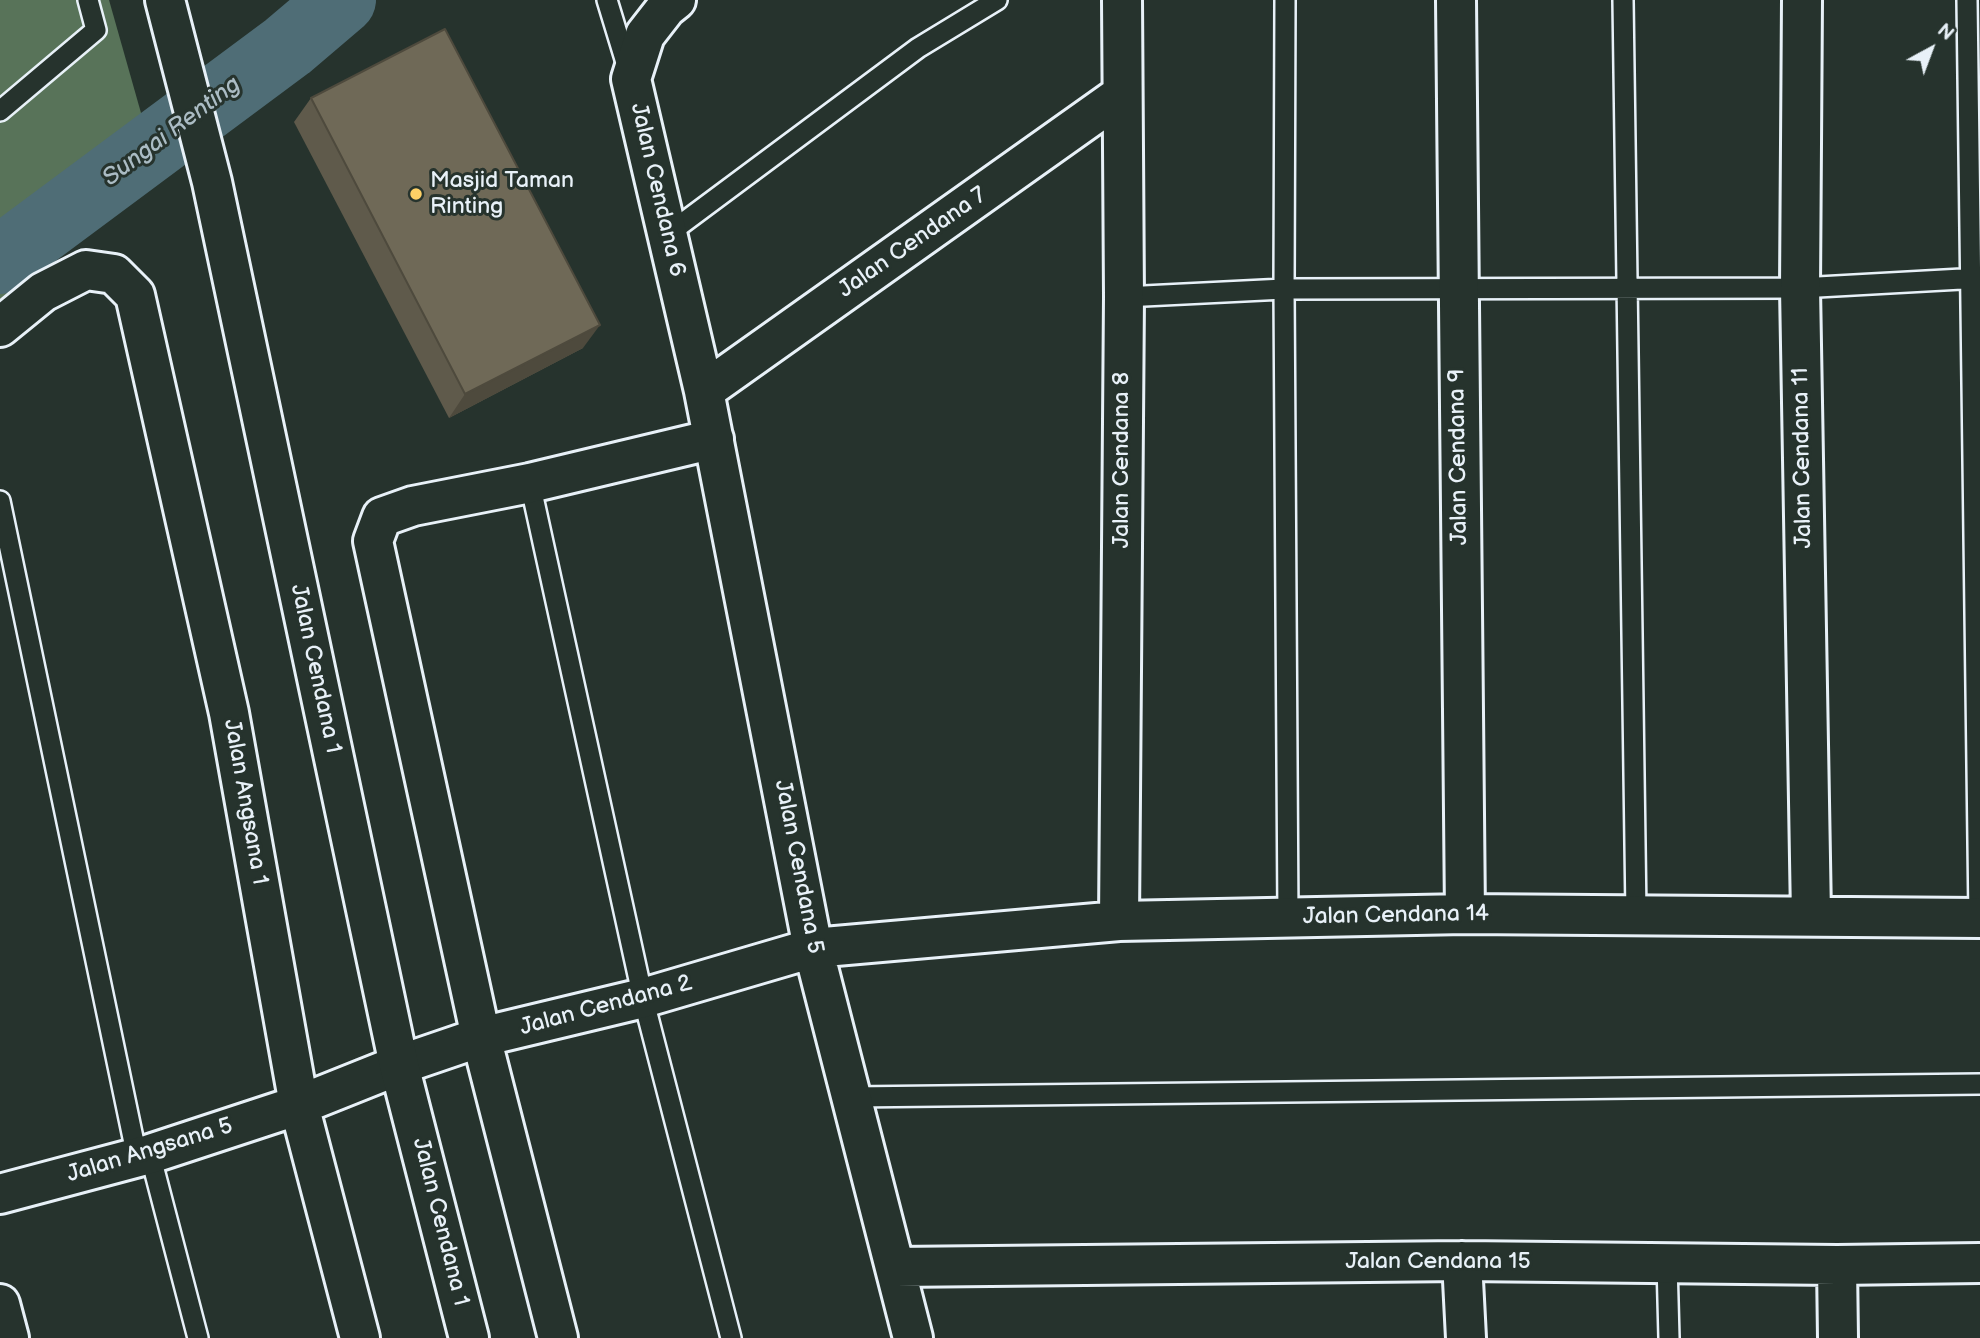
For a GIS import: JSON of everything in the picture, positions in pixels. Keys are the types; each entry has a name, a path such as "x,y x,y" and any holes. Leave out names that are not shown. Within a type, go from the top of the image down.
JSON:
{"street":[{"name":"Jalan Cendana 1","path":"164,0 212,182 399,1065 469,1338"},
{"name":"Jalan Cendana 6","path":"676,0 666,8 645,35 631,79 704,391"},
{"name":"Jalan Cendana 8","path":"1119,921 1124,297 1122,0"},
{"name":"Jalan Cendana 9","path":"1455,0 1465,914"},
{"name":"Jalan Cendana 11","path":"1802,0 1800,288 1811,915"},
{"name":"Jalan Cendana 7","path":"704,391 1121,94"},
{"name":"Jalan Angsana 1","path":"0,327 43,292 86,270 114,274 135,295 223,686 299,1105 359,1338"},
{"name":"Jalan Cendana 5","path":"704,391 813,947 913,1338"},
{"path":"558,1338 481,1037 373,541 382,517 413,506 530,483 714,439"},
{"name":"Jalan Cendana 14","path":"813,947 1119,921 1465,914 1979,918"},
{"name":"Jalan Cendana 2","path":"399,1065 481,1037 643,998 813,947"},
{"name":"Jalan Angsana 5","path":"0,1194 144,1155 299,1105 399,1065"},
{"path":"1462,1261 1466,1338"},
{"name":"Jalan Cendana 15","path":"896,1267 1462,1261 1837,1265 1980,1263"},
{"path":"1837,1265 1838,1338"},
{"path":"0,1304 9,1338"}],"lane":[{"path":"0,111 96,30 88,0"},
{"path":"607,0 631,79"},
{"path":"668,234 918,48 997,0"},
{"path":"1285,0 1288,918"},
{"path":"1623,0 1636,914"},
{"path":"1967,0 1975,279 1979,918"},
{"path":"1124,297 1284,289 1800,288 1975,279"},
{"path":"530,483 643,998 731,1338"},
{"path":"0,501 144,1155 198,1338"},
{"path":"852,1097 1980,1084"},
{"path":"1667,1263 1669,1338"}],"green space":[{"path":"0,0 109,0 160,180 0,299"}],"building":[{"path":"445,29 600,325 465,394 311,98"}],"waterway":[{"name":"Sungai Renting","path":"0,260 288,46 342,0"}],"place":[{"name":"Masjid Taman Rinting","path":"416,194"}]}
